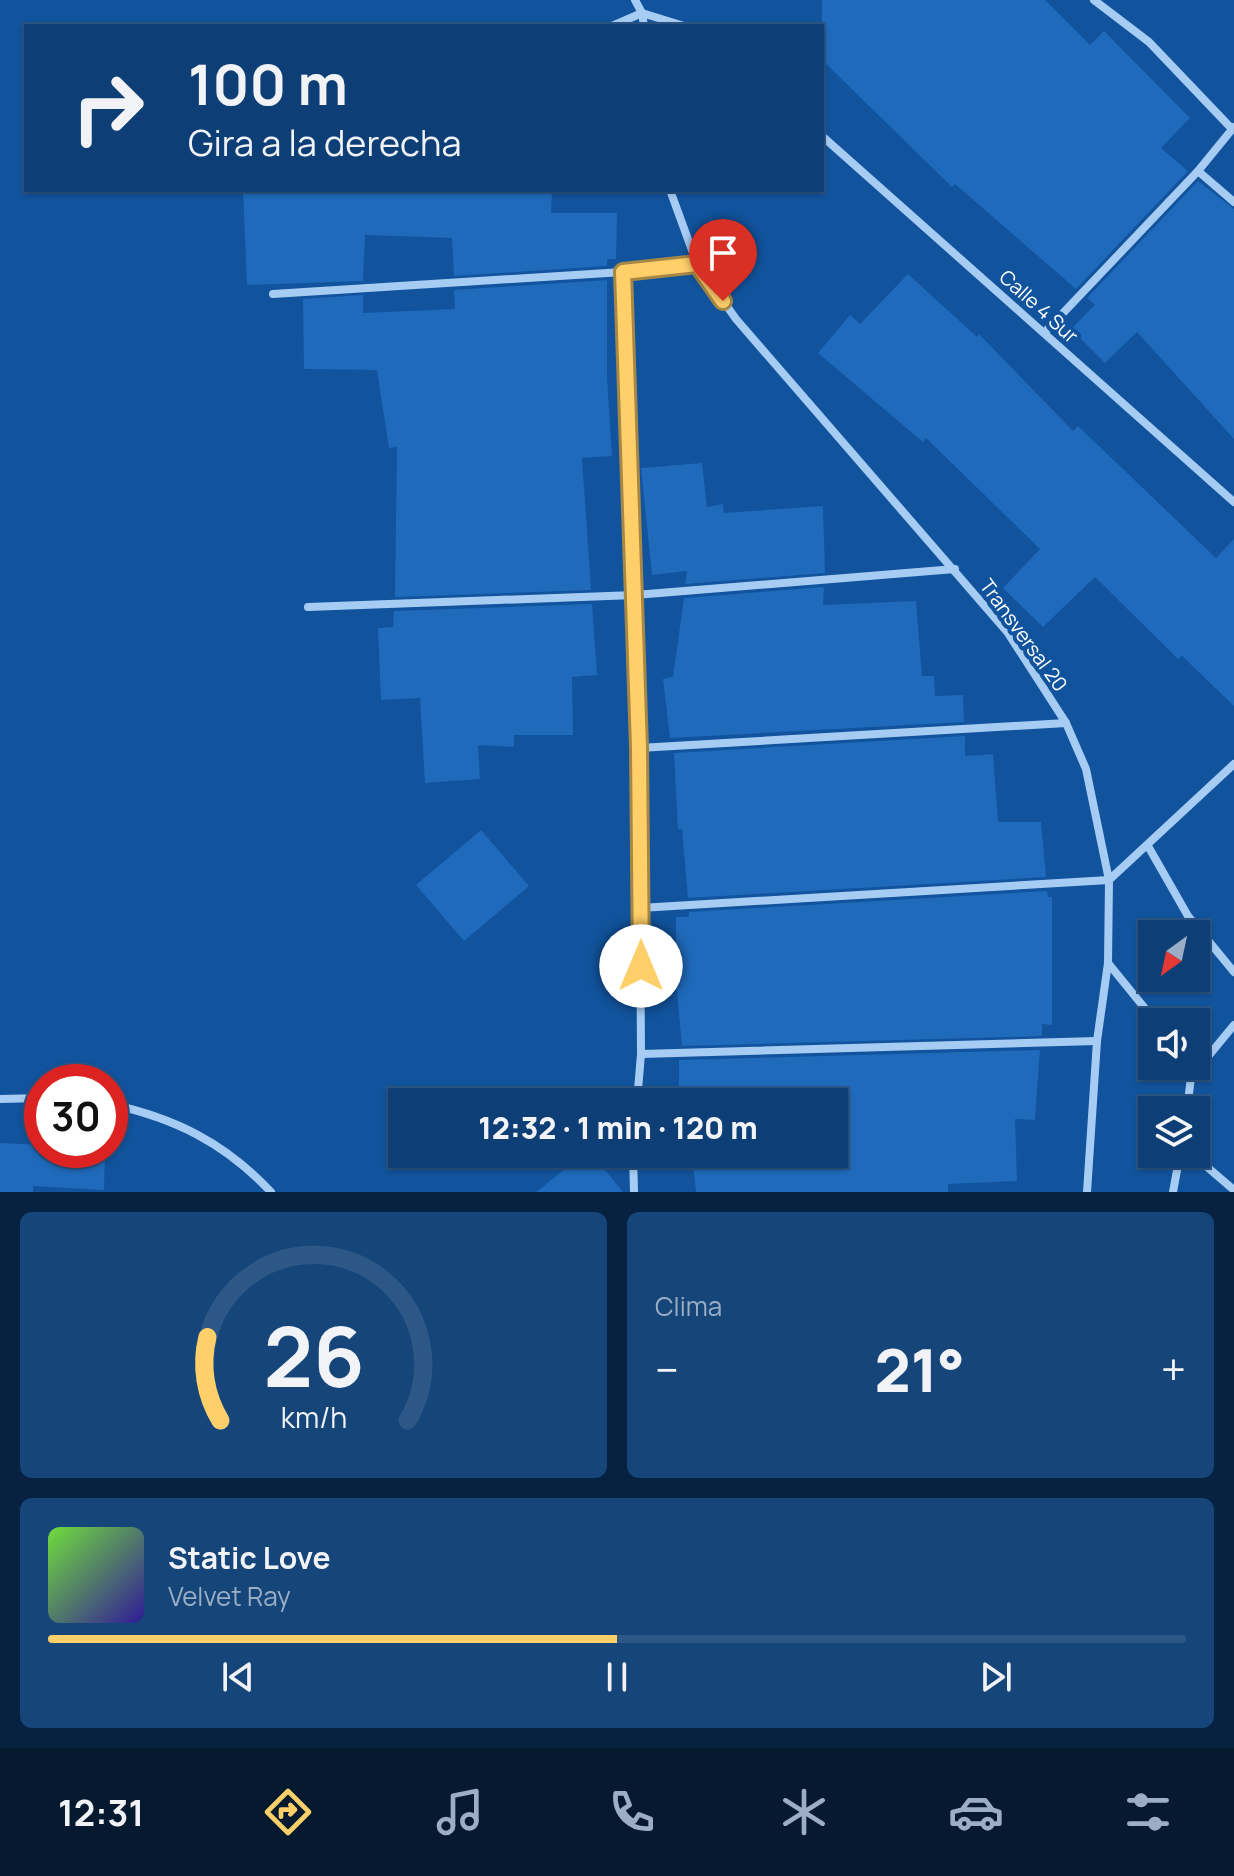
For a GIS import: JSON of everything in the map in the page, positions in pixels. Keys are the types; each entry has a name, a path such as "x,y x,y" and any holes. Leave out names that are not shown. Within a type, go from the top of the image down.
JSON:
{"street":[{"path":"635,0 644,24"},
{"path":"1045,332 1198,171 1233,128 1149,42 1094,0"},
{"path":"617,24 642,13 678,24"},
{"name":"Calle 4 Sur","path":"824,138 1234,502"},
{"path":"1198,171 1234,202"},
{"name":"Transversal 20","path":"671,192 697,264 767,355 1008,633 1066,723 1086,769 1109,880 1108,963 1097,1041 1087,1192"},
{"path":"273,294 623,272 697,264"},
{"path":"623,272 639,748 641,1054 638,1088"},
{"path":"308,607 635,595 955,569"},
{"path":"639,748 1066,723"},
{"path":"640,908 1109,880 1234,765"},
{"path":"1148,846 1188,916 1234,972"},
{"path":"1108,963 1145,1008"},
{"path":"1210,1054 1234,1025"},
{"path":"641,1054 1097,1041"},
{"path":"0,1099 24,1098"},
{"path":"128,1108 152,1113 190,1129 227,1151 271,1192"},
{"path":"633,1168 634,1192"},
{"path":"1173,1192 1177,1168"},
{"path":"1208,1168 1234,1190"}],"building":[{"path":"822,0 1045,0 1090,45 1104,31 1190,118 1161,148 1188,171 1076,289 955,184 952,187 824,62"},
{"path":"1198,181 1234,209 1234,439 1137,332 1105,363 1071,329 1095,305 1087,298"},
{"path":"243,192 552,192 551,213 617,213 616,259 607,259 607,266 454,276 452,238 365,235 363,281 247,285"},
{"path":"908,274 977,337 979,334 1073,431 1078,426 1216,558 1234,539 1234,706 1182,656 1178,659 1095,577 1043,627 1003,588 1040,549 926,438 923,442 818,353 850,315 860,324"},
{"path":"607,280 607,378 612,456 582,458 591,590 395,597 397,447 389,448 377,370 304,369 303,299 363,295 363,313 455,309 454,290"},
{"path":"702,463 707,507 723,504 724,513 823,506 825,573 685,584 687,571 652,575 641,468"},
{"path":"824,587 823,605 916,601 922,676 934,676 935,696 963,695 964,722 670,738 663,679 673,677 684,598"},
{"path":"592,604 597,675 572,677 573,735 514,735 514,747 478,745 480,779 425,783 420,698 381,700 378,628 393,627 394,611"},
{"path":"965,736 965,756 993,754 998,822 1041,822 1046,877 688,898 682,829 678,829 674,753"},
{"path":"481,830 529,886 464,941 416,885"},
{"path":"1047,891 1048,897 1052,897 1052,1025 1042,1024 1042,1036 682,1046 676,982 676,917 689,917 689,912"},
{"path":"1040,1050 1035,1120 1015,1119 1017,1181 948,1184 948,1192 696,1192 693,1168 848,1168 848,1088 679,1088 679,1060"},
{"path":"0,1143 24,1144 24,1168 105,1168 104,1190 33,1186 33,1192 0,1192"},
{"path":"566,1168 603,1168 623,1192 536,1192"}],"route":[{"path":"641,966 639,748 623,272 697,264 723,301"}]}
